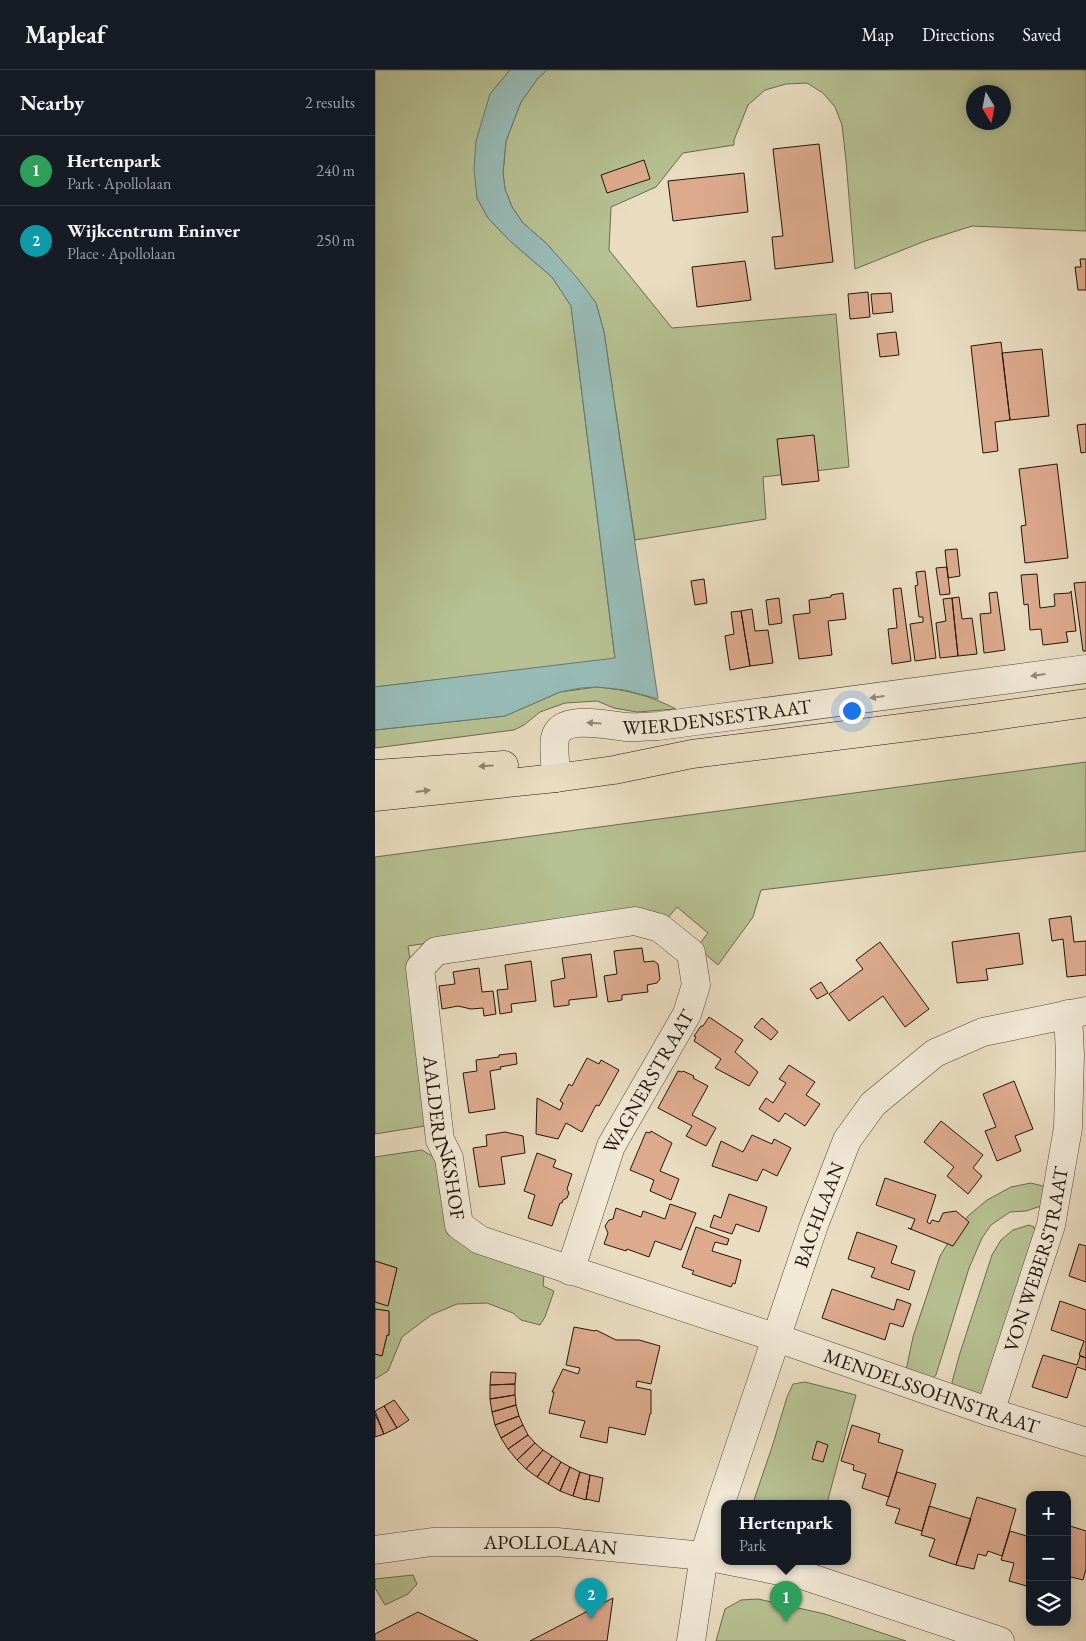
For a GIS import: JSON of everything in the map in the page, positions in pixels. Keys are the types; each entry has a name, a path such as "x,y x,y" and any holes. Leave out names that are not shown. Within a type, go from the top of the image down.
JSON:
{"main road":[{"name":"WIERDENSESTRAAT","path":"375,774 614,770 692,754 1086,703"},
{"name":"WIERDENSESTRAAT","path":"375,797 556,770"}],"street":[{"name":"WIERDENSESTRAAT","path":"556,770 555,737 562,728 587,722 628,727 659,726 1086,668"},
{"name":"AALDERINKSHOF","path":"635,920 436,951 419,968 440,1140 449,1158 459,1225 480,1240 777,1338"},
{"name":"WAGNERSTRAAT","path":"570,1271 611,1146 687,1014 696,985 691,953 660,928 635,920"},
{"name":"BACHLAAN","path":"734,1500 777,1338 814,1224 847,1140 873,1104 935,1053 983,1032 1077,1012"},
{"name":"VON WEBERSTRAAT","path":"990,1412 1051,1225 1067,1128 1070,1055 1077,1012"},
{"name":"MENDELSSOHNSTRAAT","path":"777,1338 990,1412 1086,1442"},
{"name":"APOLLOLAAN","path":"375,1550 432,1542 557,1542 719,1559"},
{"name":"BACHLAAN","path":"691,1641 719,1559"},
{"name":"APOLLOLAAN","path":"749,1565 805,1576 1000,1641"}],"green space":[{"path":"375,70 510,70 490,94 477,198 488,218 510,241 552,277 571,306 615,659 375,687"},
{"path":"547,70 1086,70 1086,231 972,226 925,241 855,269 842,125 835,107 823,93 807,83 786,84 765,90 748,105 734,140 734,145 683,153 656,187 611,207 609,250 672,328 836,314 849,467 763,477 766,519 635,540 604,332 596,303 547,244 523,223 512,207 505,189 503,173 506,141 521,102 538,78"},
{"path":"597,687 638,694 676,709 637,712 614,708 597,701 565,703 540,712 524,725 514,730 375,748 375,730 505,716 560,692"},
{"path":"1086,762 1086,851 761,890 753,917 718,965 697,947 708,933 677,907 665,921 638,912 408,946 434,1117 425,1126 375,1134 375,857"},
{"path":"422,1150 440,1161 450,1234 467,1248 544,1275 543,1286 554,1291 545,1317 540,1325 521,1320 513,1313 487,1303 457,1304 431,1315 402,1337 388,1371 375,1379 375,1354 382,1356 387,1335 389,1335 389,1311 375,1309 375,1302 388,1305 397,1268 375,1261 375,1157"},
{"path":"1031,1183 1050,1188 1041,1206 1026,1211 1010,1212 991,1225 982,1238 969,1268 936,1375 929,1382 905,1375 913,1337 940,1256 953,1235 968,1216 987,1200 1011,1187"},
{"path":"1029,1225 1034,1227 1036,1235 983,1397 956,1390 952,1382 992,1255 1001,1240 1013,1230"},
{"path":"805,1382 856,1395 828,1500 754,1500 787,1397 793,1384"},
{"path":"413,1575 417,1584 408,1594 385,1605 375,1588 375,1579"},
{"path":"758,1599 825,1614 906,1641 716,1641 725,1609 741,1600"}],"water":[{"path":"510,70 547,70 538,78 521,102 506,141 503,173 505,189 512,207 523,223 547,244 596,303 604,332 658,699 625,690 597,687 581,688 560,692 505,716 375,730 375,687 615,658 571,306 552,277 510,241 488,218 477,198 474,169 476,141 490,94"}],"building":[{"path":"819,144 833,262 775,269 772,237 783,236 773,149"},
{"path":"644,160 650,179 607,193 601,175"},
{"path":"744,173 748,212 673,221 668,181"},
{"path":"1080,259 1086,259 1086,290 1078,290 1075,267 1081,267"},
{"path":"745,261 751,300 697,307 692,267"},
{"path":"868,292 870,317 850,319 848,294"},
{"path":"891,293 893,312 873,314 871,294"},
{"path":"896,332 899,355 880,357 877,334"},
{"path":"1001,342 1010,420 995,422 998,451 983,453 971,346"},
{"path":"1042,349 1049,416 1010,420 1002,353"},
{"path":"1086,424 1086,452 1081,453 1077,425"},
{"path":"814,435 819,481 782,485 777,439"},
{"path":"1057,464 1068,558 1025,563 1021,526 1026,525 1019,469"},
{"path":"957,549 960,576 948,578 945,550"},
{"path":"947,567 950,594 940,595 936,568"},
{"path":"925,571 936,658 915,661 910,624 923,622 923,617 919,617 915,586 918,585 916,572"},
{"path":"1037,574 1040,608 1055,606 1054,594 1070,593 1071,591 1076,631 1066,632 1068,642 1043,645 1041,629 1030,630 1028,604 1024,605 1021,575"},
{"path":"704,579 707,603 695,605 691,581"},
{"path":"1086,582 1086,651 1083,651 1074,583"},
{"path":"901,588 911,661 892,664 888,629 897,628 893,589"},
{"path":"997,592 1005,650 984,653 980,614 991,613 989,593"},
{"path":"843,593 846,619 828,621 832,655 799,659 793,615 810,613 809,600"},
{"path":"959,597 962,619 972,618 977,654 958,656 952,598"},
{"path":"779,598 782,623 769,625 766,600"},
{"path":"952,598 958,656 940,658 936,623 946,621 943,599"},
{"path":"752,609 755,631 768,630 773,663 750,666 741,611"},
{"path":"741,611 750,666 730,670 725,636 734,634 731,612"},
{"path":"1071,916 1074,942 1086,941 1086,975 1067,977 1063,939 1052,941 1049,919"},
{"path":"1019,933 1023,964 986,969 988,980 957,983 952,942"},
{"path":"880,942 929,1009 905,1027 883,996 849,1021 829,994 863,969 856,960"},
{"path":"642,948 644,962 654,961 658,964 660,979 657,983 647,985 648,992 622,995 622,1000 608,1002 604,976 617,974 614,951"},
{"path":"591,954 597,997 569,1000 569,1005 554,1007 551,981 565,978 562,958"},
{"path":"531,961 536,1001 511,1004 512,1012 500,1014 497,990 508,989 505,965"},
{"path":"479,968 482,992 493,991 496,1014 484,1016 483,1008 471,1009 458,1006 442,1009 439,986 455,984 453,972"},
{"path":"821,982 828,993 817,999 810,989"},
{"path":"709,1017 743,1040 735,1052 758,1072 749,1086 715,1068 721,1059 694,1041 696,1037 694,1036"},
{"path":"762,1018 778,1032 771,1040 754,1027"},
{"path":"516,1053 517,1064 490,1071 495,1109 469,1113 463,1073 477,1071 476,1060"},
{"path":"587,1058 599,1064 601,1060 619,1070 599,1106 596,1105 582,1132 566,1123 558,1139 536,1134 537,1098 560,1110 563,1103 560,1101 569,1084 572,1086"},
{"path":"789,1065 815,1082 806,1095 820,1104 805,1126 785,1113 779,1122 759,1109 766,1098 773,1103 786,1083 779,1079"},
{"path":"678,1071 694,1076 693,1078 708,1086 692,1115 716,1128 706,1146 686,1136 692,1126 658,1108"},
{"path":"1014,1081 1033,1129 1015,1136 1021,1151 997,1161 985,1131 996,1127 983,1094"},
{"path":"941,1121 983,1155 973,1168 982,1176 968,1194 947,1176 954,1167 924,1142"},
{"path":"651,1131 672,1143 660,1171 679,1179 671,1200 650,1191 654,1180 630,1170 646,1132 650,1133"},
{"path":"505,1132 523,1136 525,1153 501,1157 505,1184 479,1187 473,1148 487,1146 486,1135"},
{"path":"752,1135 772,1144 774,1139 791,1148 777,1176 763,1169 757,1181 712,1166 721,1141 743,1152"},
{"path":"537,1153 556,1160 553,1167 572,1174 567,1189 569,1193 567,1198 560,1203 552,1226 528,1218 535,1195 524,1191"},
{"path":"885,1178 936,1195 927,1222 930,1224 932,1220 939,1222 943,1213 956,1211 969,1222 953,1246 908,1228 911,1229 915,1219 876,1205"},
{"path":"729,1194 767,1207 759,1232 736,1224 732,1234 710,1227 714,1215 721,1218"},
{"path":"670,1204 696,1213 681,1250 655,1241 649,1257 627,1249 626,1251 604,1244 608,1233 605,1226 609,1220 613,1219 616,1208 641,1217 643,1211 665,1219"},
{"path":"696,1227 729,1239 727,1245 715,1242 712,1251 741,1260 735,1284 733,1283 731,1287 692,1274 694,1271 682,1267"},
{"path":"857,1232 897,1246 891,1263 915,1271 909,1290 871,1277 875,1268 848,1259"},
{"path":"1079,1244 1086,1246 1086,1282 1069,1276"},
{"path":"375,1261 397,1268 388,1306 375,1302"},
{"path":"832,1289 894,1310 897,1299 911,1304 903,1327 890,1323 885,1340 822,1318"},
{"path":"1060,1301 1086,1310 1086,1358 1079,1355 1084,1341 1051,1330"},
{"path":"375,1309 389,1311 389,1335 387,1335 382,1356 375,1354"},
{"path":"574,1327 596,1330 616,1340 639,1340 660,1346 651,1384 637,1381 636,1387 651,1390 651,1414 645,1435 609,1427 607,1443 580,1437 585,1421 549,1413 554,1392 552,1392 563,1369 578,1374 580,1368 566,1365"},
{"path":"1043,1355 1077,1365 1080,1356 1086,1358 1086,1370 1077,1367 1067,1398 1032,1387"},
{"path":"491,1372 516,1373 515,1384 490,1385"},
{"path":"515,1384 515,1395 490,1399 490,1385"},
{"path":"515,1395 516,1405 492,1412 490,1399"},
{"path":"394,1400 409,1420 397,1428 384,1406"},
{"path":"516,1405 519,1416 495,1425 492,1412"},
{"path":"384,1406 397,1428 384,1434 375,1411"},
{"path":"375,1414 384,1434 375,1437"},
{"path":"519,1416 523,1425 501,1438 495,1425"},
{"path":"523,1425 528,1435 508,1449 501,1438"},
{"path":"852,1425 880,1434 878,1442 903,1450 889,1497 862,1488 866,1474 853,1470 854,1465 841,1461"},
{"path":"528,1435 535,1443 517,1460 508,1449"},
{"path":"817,1441 828,1445 823,1462 812,1459"},
{"path":"535,1443 543,1450 526,1469 517,1460"},
{"path":"543,1450 552,1456 537,1477 526,1469"},
{"path":"552,1456 561,1462 548,1484 537,1477"},
{"path":"561,1462 570,1467 560,1491 548,1484"},
{"path":"570,1467 580,1472 573,1496 560,1491"},
{"path":"580,1472 590,1475 586,1500 573,1496"},
{"path":"897,1472 936,1484 922,1531 895,1523 900,1509 886,1505"},
{"path":"590,1475 603,1478 599,1502 586,1499"},
{"path":"977,1497 1016,1509 1002,1556 988,1551 986,1556 978,1554 974,1569 956,1565"},
{"path":"929,1506 971,1519 956,1565 929,1556 935,1539 921,1535"},
{"path":"1071,1526 1086,1531 1086,1569 1083,1580 1071,1577"},
{"path":"1010,1531 1026,1536 1026,1586 1009,1581 1014,1563 1001,1560"},
{"path":"613,1598 607,1641 530,1641"},
{"path":"418,1612 478,1641 375,1641 375,1634"}],"place":[{"name":"Wijkcentrum Eninver","path":"591,1619"},
{"name":"Hertenpark","path":"786,1622"}]}
